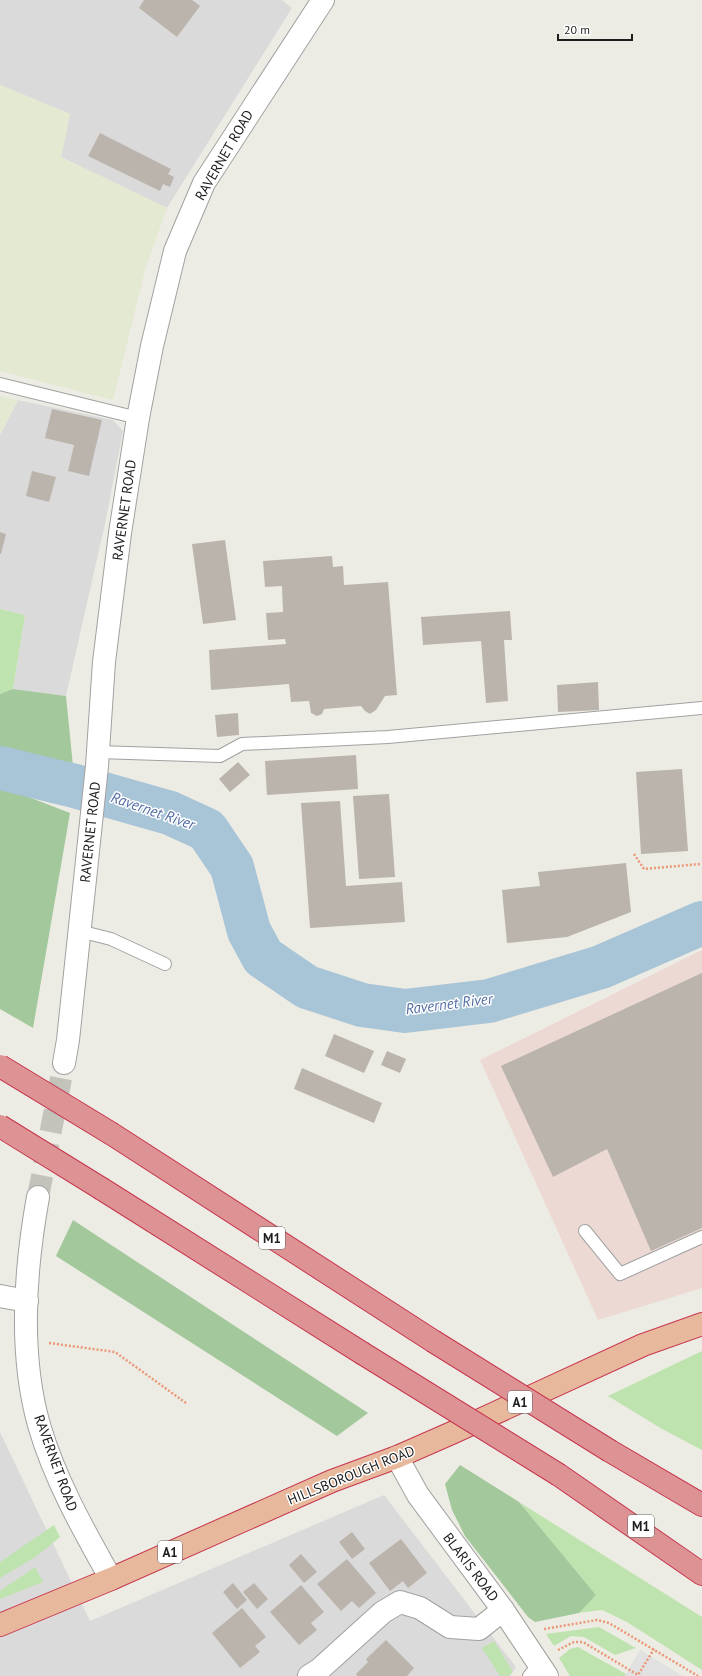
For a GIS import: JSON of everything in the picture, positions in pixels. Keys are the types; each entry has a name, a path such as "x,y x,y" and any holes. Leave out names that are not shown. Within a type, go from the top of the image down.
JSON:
{"highway":[{"name":"M1","path":"0,1066 112,1134 433,1341 610,1451 699,1502"},
{"name":"M1","path":"0,1126 559,1475 579,1489 702,1563"},
{"name":"HILLSBOROUGH ROAD","path":"0,1625 111,1579 332,1481 396,1457 643,1345 702,1324"},
{"path":"579,1489 702,1574"}],"street":[{"name":"RAVERNET ROAD","path":"64,1063 68,1040 98,759 104,662 120,533 138,418 152,346 175,251 204,183 323,0"},
{"name":"RAVERNET ROAD","path":"38,1197 34,1222 27,1301 29,1377 39,1426 63,1488 76,1517 111,1579"},
{"path":"0,1296 27,1301"},
{"name":"BLARIS ROAD","path":"396,1457 418,1495 503,1610 542,1668"},
{"path":"309,1676 320,1669 383,1612 400,1602 420,1608 450,1627 458,1628 479,1629 503,1610"}],"lane":[{"path":"0,384 138,418"},
{"path":"98,759 220,756 242,744 388,737 702,708"},
{"path":"79,931 111,940 165,964"},
{"path":"585,1231 620,1274 702,1237"}],"path":[{"path":"634,854 644,869 700,864"},
{"path":"27,1341 115,1352 186,1403"},
{"path":"543,1630 597,1620 614,1626 698,1676"},
{"path":"542,1668 574,1642 583,1642 637,1676 654,1649"}],"shaded area":[{"path":"0,0 282,0 292,8 167,208 61,157 70,114 0,85"},
{"path":"18,400 113,420 123,431 105,524 66,696 13,689 25,615 0,609 0,435"},
{"path":"702,950 702,1288 598,1320 480,1060"},
{"path":"0,1432 90,1621 384,1495 516,1667 510,1676 0,1676"},
{"path":"640,1650 683,1676 625,1676"}],"green space":[{"path":"0,85 70,114 61,157 167,208 145,270 113,400 0,371"},
{"path":"0,396 18,400 0,435"},
{"path":"0,609 25,615 13,689 0,694"},
{"path":"13,689 66,696 73,766 30,761 0,754 0,694"},
{"path":"0,787 70,813 33,1028 0,1009"},
{"path":"73,1220 368,1413 337,1436 56,1256"},
{"path":"702,1351 702,1450 662,1429 608,1396"},
{"path":"460,1465 519,1502 596,1595 579,1613 535,1622 528,1617 465,1536 452,1510 445,1484"},
{"path":"519,1502 702,1617 702,1670 627,1622 602,1610 577,1613 596,1595"},
{"path":"54,1525 60,1537 37,1556 0,1578 0,1562"},
{"path":"35,1567 43,1582 0,1599 0,1591"},
{"path":"599,1627 636,1648 615,1655 584,1637 571,1636 554,1646 546,1634"},
{"path":"494,1641 513,1672 509,1676 500,1676 482,1648"},
{"path":"578,1647 626,1674 625,1676 570,1676 559,1658 570,1649"}],"building":[{"path":"144,0 192,0 200,6 177,37 139,8"},
{"path":"100,133 171,169 168,174 174,177 170,187 163,184 160,191 88,156"},
{"path":"52,409 102,420 89,476 68,471 74,445 45,438"},
{"path":"32,471 56,477 49,502 26,496"},
{"path":"0,532 6,534 1,554 0,554"},
{"path":"225,540 236,620 203,624 192,544"},
{"path":"332,556 333,567 343,566 344,585 388,582 397,695 385,696 376,710 370,714 361,706 324,709 322,714 317,716 311,713 309,701 291,702 289,684 211,690 209,650 286,644 285,639 268,640 266,613 283,612 282,586 265,587 263,561"},
{"path":"510,611 512,640 504,640 508,701 486,703 481,641 423,645 421,617"},
{"path":"598,682 599,710 558,712 557,685"},
{"path":"238,713 239,735 217,737 215,715"},
{"path":"356,755 358,789 267,795 265,761"},
{"path":"238,762 250,775 230,792 219,779"},
{"path":"682,769 688,851 641,854 636,772"},
{"path":"389,794 395,877 359,879 353,796"},
{"path":"340,801 346,886 402,882 405,922 310,928 301,803"},
{"path":"626,863 631,912 567,937 507,943 502,890 540,886 538,872"},
{"path":"702,973 702,1228 651,1251 607,1149 553,1177 501,1066"},
{"path":"334,1034 374,1051 364,1073 325,1056"},
{"path":"387,1051 406,1059 400,1073 381,1065"},
{"path":"302,1068 382,1103 374,1123 294,1089"},
{"path":"352,1532 365,1549 352,1559 339,1542"},
{"path":"401,1539 427,1573 408,1588 403,1581 390,1591 369,1563"},
{"path":"301,1554 317,1572 304,1583 289,1565"},
{"path":"347,1559 376,1593 359,1608 352,1601 341,1611 317,1584"},
{"path":"233,1583 247,1600 237,1609 223,1592"},
{"path":"254,1583 268,1599 257,1609 243,1592"},
{"path":"301,1585 324,1612 311,1623 317,1630 299,1645 270,1612"},
{"path":"242,1608 266,1637 255,1646 260,1652 240,1668 212,1633"},
{"path":"386,1640 414,1668 407,1676 357,1676 356,1674 368,1662 366,1659"}],"waterway":[{"name":"Ravernet River","path":"0,768 75,786 170,813 207,830 232,867 249,931 263,957 307,987 362,1005 405,1011 489,1001 601,967 702,923"}],"tunnel":[{"path":"38,1197 64,1063"}]}
